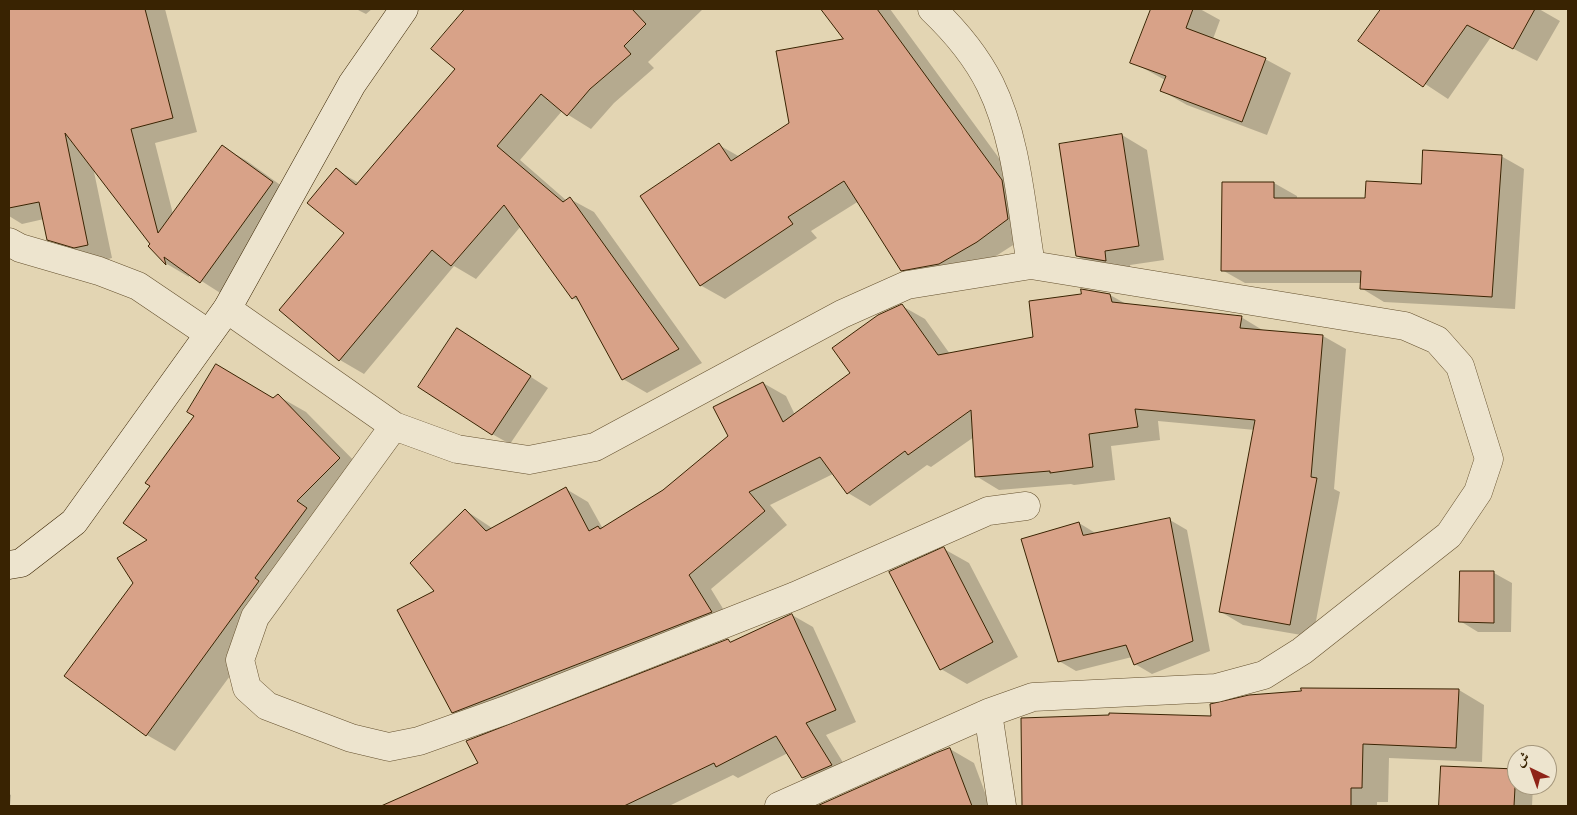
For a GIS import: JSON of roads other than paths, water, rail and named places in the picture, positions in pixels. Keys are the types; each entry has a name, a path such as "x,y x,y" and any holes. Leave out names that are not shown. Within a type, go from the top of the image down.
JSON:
{"street":[{"path":"9,566 22,563 74,522 227,309 352,84 404,9"},
{"path":"932,9 955,32 990,83 1009,132 1031,265"},
{"path":"9,242 20,248 100,271 138,286 209,334"},
{"path":"227,309 394,426 457,449 529,460 595,447 842,314 907,285 1031,265 1405,326 1437,340 1460,366 1490,459 1478,492 1449,535 1302,651 1264,675 1216,688 1033,697 988,713 779,806"},
{"path":"394,426 254,616 240,660 247,688 267,706 351,738 389,747 418,741 516,707 795,596 988,511 1026,506"},
{"path":"988,713 1002,806"}]}
